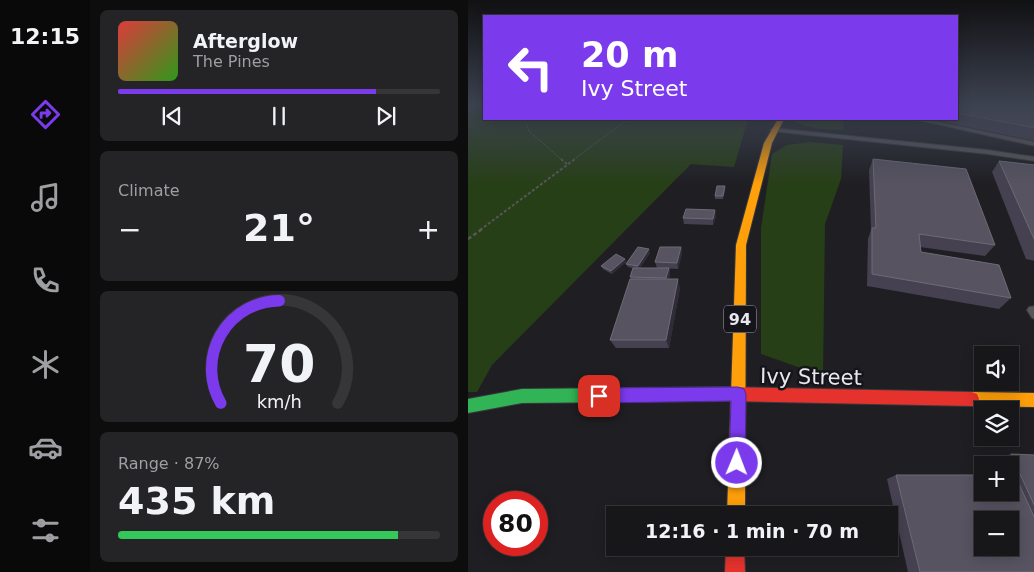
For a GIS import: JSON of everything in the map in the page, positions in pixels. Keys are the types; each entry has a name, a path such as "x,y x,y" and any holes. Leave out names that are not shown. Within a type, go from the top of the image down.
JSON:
{"main road":[{"name":"94","path":"736,506 741,245 773,131"},
{"name":"94","path":"734,216 741,245"},
{"name":"Ivy Street","path":"468,406 513,396 738,394 1034,400"},
{"path":"735,556 735,572"}],"lane":[{"path":"780,131 988,152 1034,159"},
{"path":"972,131 1034,144"},
{"path":"1034,310 1032,310 1034,315"}],"path":[{"path":"529,131 566,164"},
{"path":"468,240 612,131"}],"green space":[{"path":"468,131 745,131 734,167 691,164 492,365 477,392 468,392"},
{"path":"810,142 843,145 841,179 825,224 823,376 761,354 761,228 772,154 787,145"}],"building":[{"path":"873,159 966,169 995,245 919,234 921,252 999,265 1011,298 872,274 872,228 876,228"},
{"path":"999,161 1035,165 1035,241"},
{"path":"717,186 725,186 723,196 715,196"},
{"path":"686,209 715,210 713,219 683,218"},
{"path":"638,247 649,249 638,266 626,264"},
{"path":"660,247 681,247 677,263 655,262"},
{"path":"616,254 625,259 611,271 601,266"},
{"path":"633,268 669,268 666,278 630,277"},
{"path":"630,279 678,279 666,340 610,340"},
{"path":"1011,454 1035,455 1035,507 1019,472 1019,456 1012,456"},
{"path":"896,475 974,475 974,501 1019,501 1019,484 1035,519 1035,572 920,572"}],"traffic: fast":[{"path":"468,406 522,396 726,394"}],"traffic: slow":[{"path":"736,506 741,245 768,143 775,131"},
{"path":"972,399 1035,400"}],"traffic: jam":[{"path":"726,394 972,399"},
{"path":"735,556 735,572"}],"route":[{"path":"599,396 738,394 737,463"}]}
